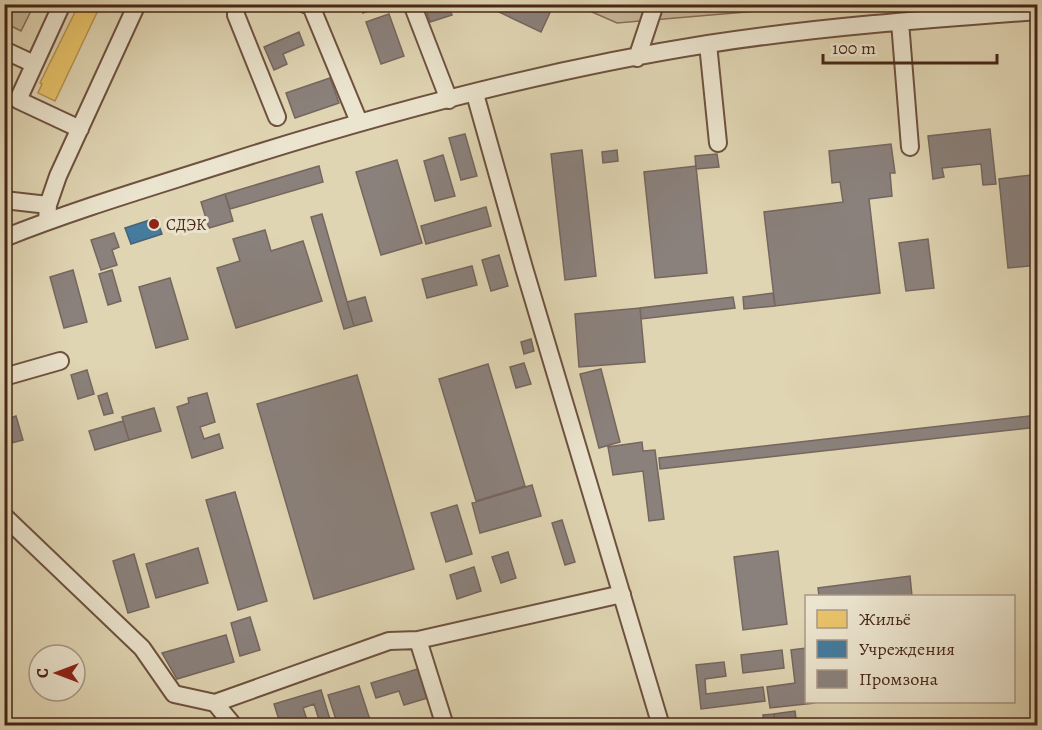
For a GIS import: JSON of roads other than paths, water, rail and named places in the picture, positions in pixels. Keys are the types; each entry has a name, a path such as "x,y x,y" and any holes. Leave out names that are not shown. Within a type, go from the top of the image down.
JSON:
{"street":[{"path":"62,4 18,100 81,129"},
{"path":"48,213 58,176 137,4"},
{"path":"236,4 236,15 277,117"},
{"path":"305,4 310,6 359,122"},
{"path":"412,4 449,100"},
{"path":"637,58 655,4"},
{"path":"4,238 48,213 359,122 449,100 708,44 1027,9"},
{"path":"900,22 910,147"},
{"path":"708,44 718,143"},
{"path":"4,50 34,64"},
{"path":"476,94 527,279 661,726"},
{"path":"4,200 48,213"},
{"path":"4,377 60,361"},
{"path":"4,516 142,648 174,694 215,703 389,641 418,640 622,594"},
{"path":"418,640 445,726"},
{"path":"215,703 234,726"}],"place":[{"name":"СДЭК","path":"154,224"}]}
